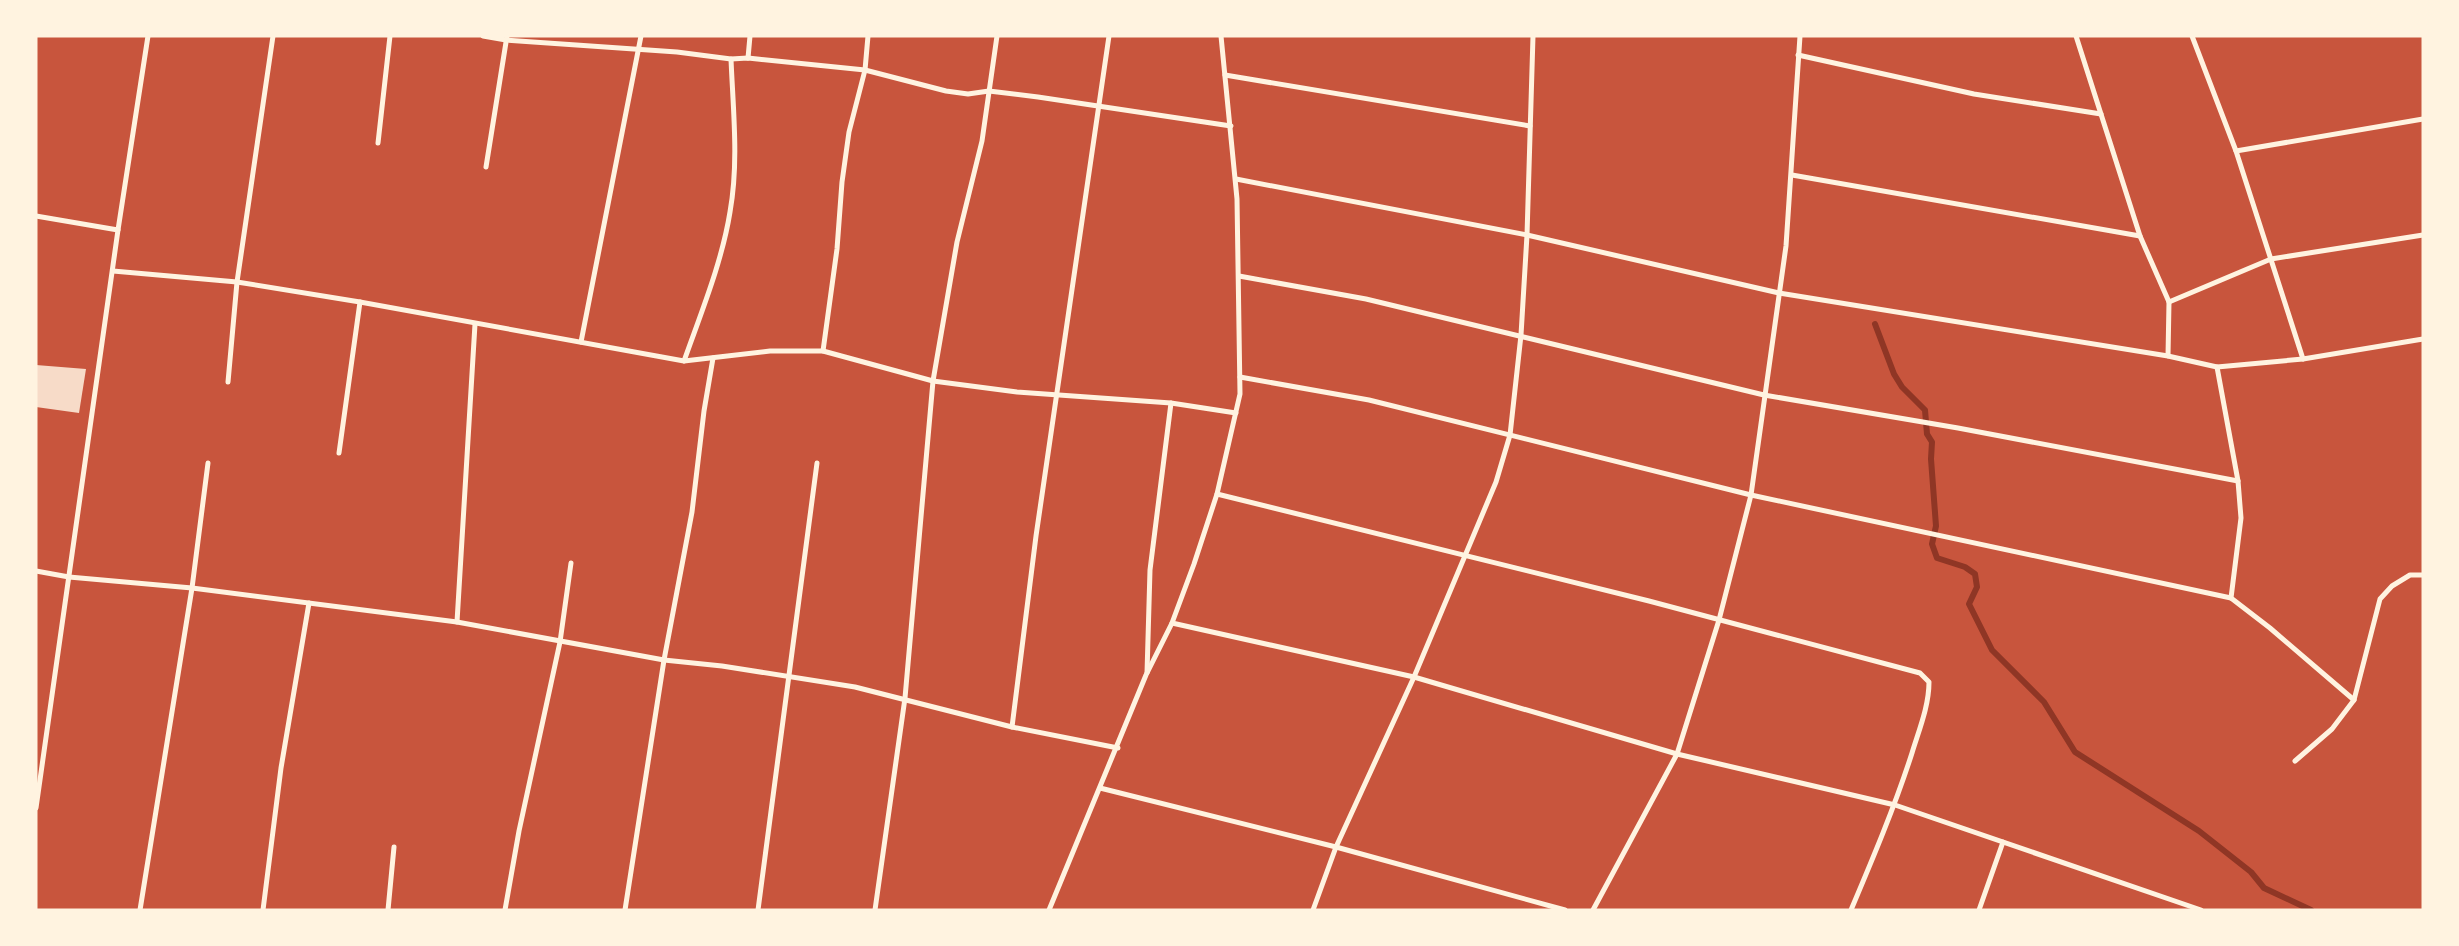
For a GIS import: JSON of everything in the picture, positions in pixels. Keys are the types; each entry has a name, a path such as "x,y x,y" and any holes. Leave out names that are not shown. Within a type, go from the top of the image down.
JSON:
{"street":[{"path":"36,808 118,230 148,36"},
{"path":"228,382 237,282 273,36"},
{"path":"378,143 390,36"},
{"path":"483,36 640,49 731,60 748,58 865,70 946,91 968,94 989,91 1231,126"},
{"path":"581,342 640,49 641,36"},
{"path":"748,58 750,36"},
{"path":"823,351 837,248 842,182 849,132 865,70 868,36"},
{"path":"875,910 905,698 933,381 957,242 982,141 997,36"},
{"path":"1012,727 1036,536 1109,36"},
{"path":"1049,910 1118,748 1146,675 1172,623 1217,494 1240,394 1236,179 1221,36"},
{"path":"1312,910 1336,847 1414,677 1466,554 1496,482 1510,435 1521,335 1527,235 1533,36"},
{"path":"1593,910 1677,754 1719,620 1751,495 1786,246 1800,36"},
{"path":"2076,36 2140,236 2169,302 2168,356"},
{"path":"2192,36 2236,151 2303,359"},
{"path":"486,167 506,38"},
{"path":"1798,55 1974,94 2101,114"},
{"path":"684,361 713,276 730,212 734,149 731,60"},
{"path":"1225,75 1530,126"},
{"path":"2236,151 2423,119"},
{"path":"1792,175 2140,236"},
{"path":"1236,179 1527,235 1779,293 2168,356 2217,366 2303,359 2423,339"},
{"path":"36,216 118,230"},
{"path":"2169,302 2271,259 2423,235"},
{"path":"113,271 237,282 360,302 684,361 770,351 823,351 933,381 1017,392 1171,403 1236,413"},
{"path":"1239,276 1366,299 1764,395 1958,428 2238,481"},
{"path":"339,453 360,302"},
{"path":"457,622 475,324"},
{"path":"625,910 664,660 692,512 704,411 713,358"},
{"path":"2217,366 2238,481 2240,518 2231,598"},
{"path":"1240,377 1369,400 1751,495 2231,598 2270,628 2354,700"},
{"path":"1146,675 1150,570 1171,403"},
{"path":"140,910 192,588 208,463"},
{"path":"758,910 817,463"},
{"path":"1217,494 1466,554 1920,673 1929,682 1929,696 1895,805 1851,910"},
{"path":"505,910 519,831 560,642 571,563"},
{"path":"36,572 69,578 192,588 457,622 664,660 789,676 855,687 905,698 1012,727 1118,748"},
{"path":"2295,761 2332,729 2354,700 2380,599 2392,586 2410,575 2423,575"},
{"path":"263,910 281,768 309,603"},
{"path":"1172,623 1414,677 1677,754 1895,805 2201,910"},
{"path":"1100,788 1336,847 1565,910"},
{"path":"1979,910 2003,842"},
{"path":"388,910 394,847"}],"building":[{"path":"36,365 86,369 79,413 36,407"}],"waterway":[{"path":"1875,324 1894,374 1902,387 1925,410 1927,434 1932,442 1931,459 1936,526 1932,544 1937,558 1965,567 1975,574 1977,587 1969,604 1992,650 2044,702 2075,752 2199,831 2251,872 2264,888 2311,910"}]}
